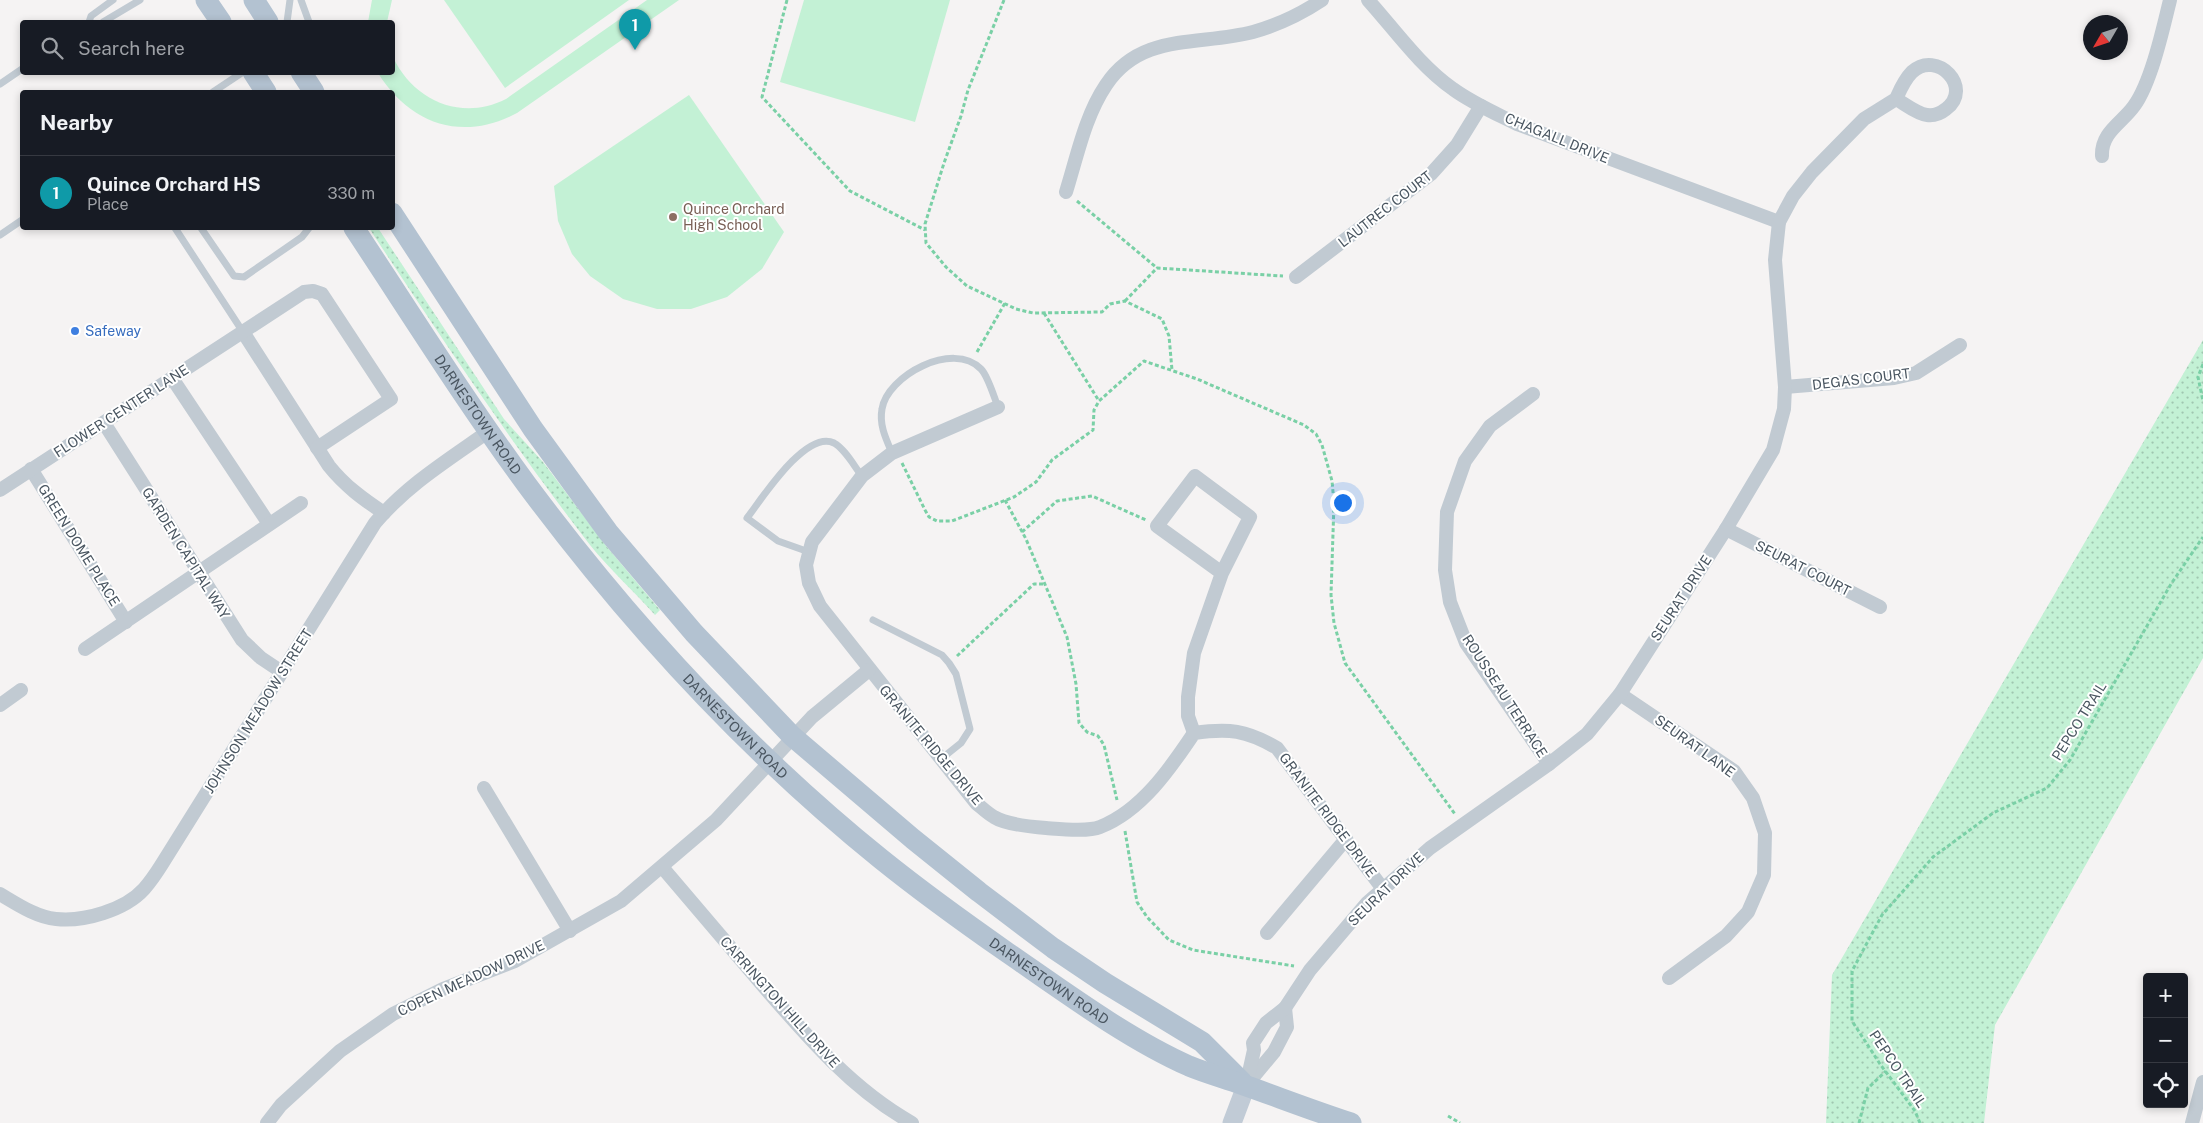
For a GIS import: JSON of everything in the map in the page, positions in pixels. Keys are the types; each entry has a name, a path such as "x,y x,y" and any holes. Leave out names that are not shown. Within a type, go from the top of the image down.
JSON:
{"main road":[{"path":"206,0 219,20"},
{"path":"254,0 267,20"},
{"path":"255,75 265,90"},
{"path":"303,75 313,90"},
{"name":"DARNESTOWN ROAD","path":"395,218 533,429 608,532 694,633 792,736 913,839 986,897 1053,948 1104,983 1202,1042 1246,1086"},
{"name":"DARNESTOWN ROAD","path":"355,230 489,431 527,484 607,586 685,674 769,761 880,858 974,929 1064,992 1138,1038 1189,1066 1292,1104 1351,1123"}],"street":[{"path":"1066,192 1093,109 1106,85 1121,66 1137,54 1156,46 1253,32 1299,14 1322,0"},
{"name":"CHAGALL DRIVE","path":"1368,0 1425,63 1452,88 1481,106 1516,124 1779,222"},
{"path":"2102,156 2101,146 2107,135 2135,105 2147,79 2159,44 2170,0"},
{"name":"SEURAT DRIVE","path":"1246,1086 1254,1050 1253,1043 1266,1023 1285,1008 1310,970 1367,903 1430,848 1549,764 1587,734 1620,694 1726,529 1773,450 1784,409 1775,260 1779,222 1793,196 1812,172 1864,120 1896,99"},
{"name":"LAUTREC COURT","path":"1296,277 1431,174 1457,145 1481,106"},
{"path":"317,448 391,399 322,294 313,291 304,292 243,332 317,448 340,480 354,493 384,513"},
{"name":"FLOWER CENTER LANE","path":"0,490 243,332"},
{"name":"DEGAS COURT","path":"1784,387 1894,378 1916,372 1960,346"},
{"path":"172,378 269,524"},
{"name":"ROUSSEAU TERRACE","path":"1533,394 1490,426 1465,461 1447,512 1445,570 1450,602 1466,643 1549,764"},
{"name":"GRANITE RIDGE DRIVE","path":"998,407 894,452 862,476 812,542 806,565 809,583 820,606 869,670 976,803 995,818 1035,827 1064,829 1099,828 1122,817 1168,771 1194,734 1228,730 1255,735 1277,748 1383,889"},
{"name":"GARDEN CAPITAL WAY","path":"104,422 242,640 261,658 282,672"},
{"name":"JOHNSON MEADOW STREET","path":"0,894 27,910 54,919 69,919 86,916 117,906 144,890 375,523 415,483 489,431"},
{"name":"GREEN DOME PLACE","path":"31,469 126,622"},
{"path":"1194,734 1188,716 1188,697 1194,653 1222,573 1250,517 1195,476 1157,526 1222,573"},
{"path":"199,572 300,503"},
{"name":"SEURAT COURT","path":"1726,529 1880,607"},
{"name":"GREEN DOME PLACE","path":"85,649 199,572"},
{"name":"COPEN MEADOW DRIVE","path":"267,1123 281,1105 340,1051 393,1014 443,989 515,961 621,901 716,820 792,736 869,670"},
{"path":"0,705 22,690"},
{"name":"SEURAT LANE","path":"1620,694 1734,771 1753,798 1765,834 1764,875 1748,912 1726,936 1669,978"},
{"path":"484,788 570,931"},
{"path":"1267,933 1346,839"},
{"name":"CARRINGTON HILL DRIVE","path":"662,867 795,1023 839,1069 897,1114 912,1123"},
{"path":"1232,1123 1246,1086 1274,1052 1287,1027 1285,1008"},
{"path":"2192,1123 2203,1082"}],"lane":[{"path":"89,20 91,16 112,0"},
{"path":"106,20 140,0"},
{"path":"287,20 290,0"},
{"path":"301,0 308,20"},
{"path":"0,84 20,70"},
{"path":"216,90 238,75"},
{"path":"0,235 20,221"},
{"path":"176,230 243,332"},
{"path":"201,230 234,276 244,277 302,237 307,230"},
{"path":"894,452 882,428 882,407 889,394 900,382 929,362 951,356 971,362 982,369 998,407"},
{"path":"809,552 778,541 747,518 796,455 809,446 822,441 833,442 844,452 862,476"},
{"path":"873,620 942,655 956,674 970,729 961,743 941,759"}],"path":[{"path":"787,0 762,96 850,191 926,230"},
{"path":"1004,0 968,90 936,186 926,224 926,243 960,280 982,294 1033,313 1102,312 1110,304 1125,301 1157,268"},
{"path":"1066,192 1157,268 1296,277"},
{"path":"1125,301 1162,319 1169,336 1172,370"},
{"path":"971,362 1005,302"},
{"path":"1044,313 1099,400"},
{"path":"894,452 929,517 937,521 952,521 1005,500 1036,482 1052,460 1093,430 1094,410 1099,400 1144,361 1245,398 1295,420 1316,434 1326,455 1332,481 1334,503 1331,594 1334,623 1345,664 1462,825"},
{"path":"2203,364 2198,377 2203,401"},
{"path":"1022,532 1057,501 1092,496 1157,526"},
{"path":"1005,500 1046,584 1056,616 1067,637 1076,684 1079,723 1087,732 1098,736 1104,745 1122,817 1137,902 1147,917 1169,940 1192,950 1251,960 1280,962 1310,970"},
{"name":"PEPCO TRAIL","path":"1920,1123 1916,1111 1852,1021 1852,971 1882,915 1933,857 1993,813 2047,788 2070,760 2171,584 2203,537"},
{"path":"949,663 1034,584 1046,584"},
{"path":"1859,1123 1868,1088 1886,1071"},
{"path":"1448,1116 1460,1123"}],"green space":[{"path":"372,0 392,0 387,20 368,20"},
{"path":"444,0 629,0 505,88"},
{"path":"647,0 679,0 517,113 496,122 457,127 438,123 421,116 405,105 395,94 395,90 391,90 380,75 395,75 395,60 413,85 440,103 472,108 489,106 506,99"},
{"path":"804,0 950,0 915,122 780,82"},
{"path":"689,95 784,232 762,269 727,297 691,309 657,309 623,299 590,276 572,254 558,221 554,186"},
{"path":"370,230 379,230 504,419 543,462 607,547 660,610 655,615 590,545 561,507 476,389"},
{"path":"2203,340 2203,658 1995,1025 1984,1123 1826,1123 1832,975"}],"place":[{"name":"Quince Orchard HS","path":"635,50"},
{"name":"Quince Orchard High School","path":"673,217"},
{"name":"Safeway","path":"75,331"}]}
